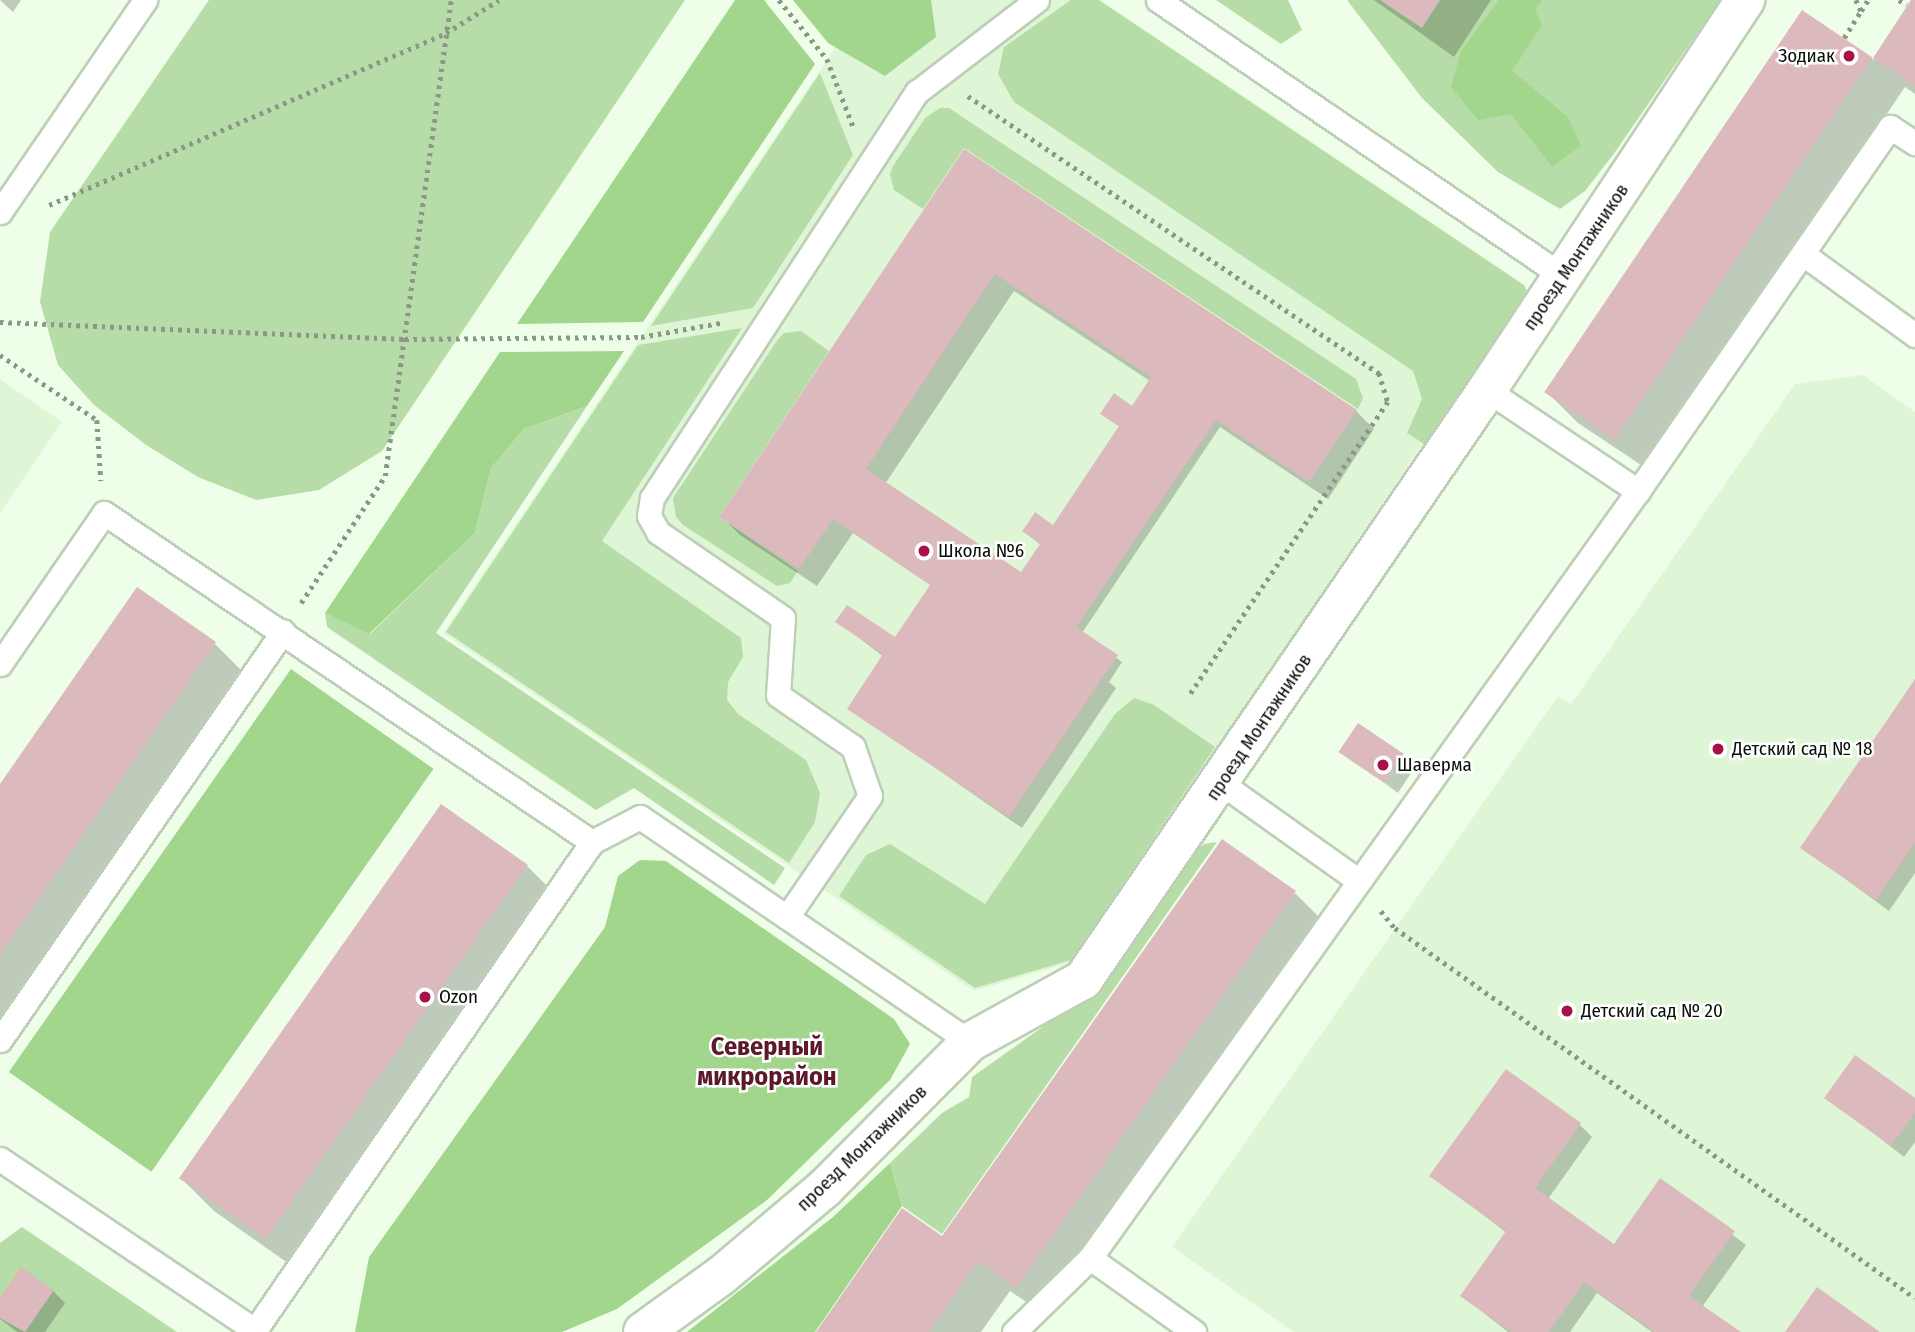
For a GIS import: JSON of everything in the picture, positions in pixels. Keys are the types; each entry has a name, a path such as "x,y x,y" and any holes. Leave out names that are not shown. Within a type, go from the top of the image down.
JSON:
{"street":[{"name":"проезд Монтажников","path":"643,1332 722,1275 825,1188 970,1042 1083,980 1221,783 1488,390 1745,0"}],"lane":[{"path":"0,212 145,0"},
{"path":"788,917 870,796 853,747 778,695 783,618 658,532 649,516 652,498 917,92 1037,0"},
{"path":"1158,0 1564,276"},
{"path":"1014,1332 1090,1258 1638,491 1890,127 1915,144"},
{"path":"1802,254 1915,335"},
{"path":"1488,390 1638,491"},
{"path":"0,664 104,513 283,631 592,842"},
{"path":"0,1040 283,631"},
{"path":"1221,783 1359,881"},
{"path":"0,1159 256,1331 592,842 640,817 970,1042"},
{"path":"1090,1258 1194,1332"}],"path":[{"path":"283,631 385,476 451,0"},
{"path":"38,210 446,33 499,0"},
{"path":"779,0 827,59 869,166"},
{"path":"1856,0 1861,10"},
{"path":"1844,38 1868,0"},
{"path":"1899,0 1908,5"},
{"path":"938,76 1379,373 1388,402 1189,696"},
{"path":"0,323 405,339 641,337 774,313"},
{"path":"0,355 97,419 104,513"},
{"path":"1359,881 1395,928 1915,1298"}],"shaded area":[{"name":"Школа №6","path":"867,0 1071,0 1520,300 1072,962 974,991 443,633"},
{"path":"1863,375 1915,412 1915,1332 1294,1332 1172,1247 1558,696 1571,704 1795,384"},
{"path":"0,379 62,422 0,513"}],"green space":[{"path":"209,0 685,0 382,451 319,490 256,500 198,477 146,445 94,405 58,365 40,302 50,232"},
{"path":"735,0 764,0 815,64 643,322 517,324"},
{"path":"793,0 931,0 936,37 885,76 828,43"},
{"path":"1071,0 1099,0 1524,285 1533,302 1435,451 1407,433 1422,399 1413,371 1014,102 998,74 1004,47"},
{"path":"1216,0 1288,0 1302,30 1281,44"},
{"path":"1347,0 1380,0 1422,28 1440,0 1720,0 1613,155 1585,191 1560,209 1498,172 1422,98"},
{"path":"1499,0 1542,0 1535,10 1542,25 1512,71 1568,117 1581,146 1552,167 1511,114 1478,120 1451,87 1461,51"},
{"path":"820,73 853,155 753,308 651,326"},
{"path":"940,108 949,108 1356,379 1363,398 1358,409 964,148 923,209 894,190 890,174 893,166 925,118"},
{"path":"742,328 602,541 741,638 743,657 728,682 727,700 738,714 806,760 820,793 815,822 789,863 446,632 638,345"},
{"path":"801,331 829,351 719,517 798,571 790,583 777,586 683,525 676,517 673,498 778,339 784,333"},
{"path":"624,351 587,406 524,429 491,468 475,533 369,634 325,613 500,352"},
{"path":"587,406 436,633 785,868 774,885 634,788 596,810 327,627 325,613 370,634 475,533 491,468 524,429"},
{"path":"291,669 434,769 151,1172 9,1072"},
{"path":"1134,698 1154,705 1215,747 1071,960 975,988 839,896 866,855 890,844 985,904 1115,714"},
{"path":"1217,842 942,1234 902,1206 890,1163 942,1113 969,1097 972,1077 1085,997 1193,853 1204,844"},
{"path":"640,860 666,861 894,1019 910,1044 890,1080 767,1200 617,1309 562,1332 355,1332 369,1257 605,927 618,876"},
{"path":"890,1163 902,1206 815,1332 687,1332 833,1217"},
{"path":"22,1227 177,1332 0,1332 0,1243"}],"building":[{"path":"1381,0 1440,0 1422,27"},
{"path":"1911,0 1915,0 1915,86 1873,58"},
{"path":"1802,10 1872,58 1615,440 1544,392"},
{"path":"964,149 1357,410 1309,482 1216,420 1076,627 1118,655 1009,817 847,709 883,654 835,622 847,605 895,637 930,585 833,519 799,569 719,517","holes":["995,274 1151,377 1132,406 1114,393 1100,414 1119,426 1053,525 1035,512 1022,531 1040,544 1021,572 866,469"]},
{"path":"137,587 216,642 0,955 0,784"},
{"path":"1915,679 1915,843 1876,900 1800,848"},
{"path":"1358,723 1404,754 1384,783 1338,752"},
{"path":"441,804 528,865 266,1239 179,1178"},
{"path":"1222,839 1296,891 1016,1288 978,1261 929,1332 816,1332 902,1208 942,1236"},
{"path":"1855,1055 1915,1098 1915,1113 1891,1146 1824,1098"},
{"path":"1506,1069 1581,1123 1535,1188 1614,1244 1660,1178 1735,1231 1689,1296 1741,1332 1654,1332 1584,1282 1549,1332 1511,1332 1460,1296 1506,1231 1429,1176"},
{"path":"21,1267 54,1290 25,1332 0,1318 0,1297"},
{"path":"1817,1287 1880,1332 1785,1332"}],"place":[{"name":"Зодиак","path":"1849,56"},
{"name":"Школа №6","path":"924,551"},
{"name":"Детский сад № 18","path":"1718,749"},
{"name":"Шаверма","path":"1383,765"},
{"name":"Ozon","path":"425,997"},
{"name":"Детский сад № 20","path":"1567,1011"}],"district":[{"name":"Северный микрорайон","path":"767,1062"}]}
